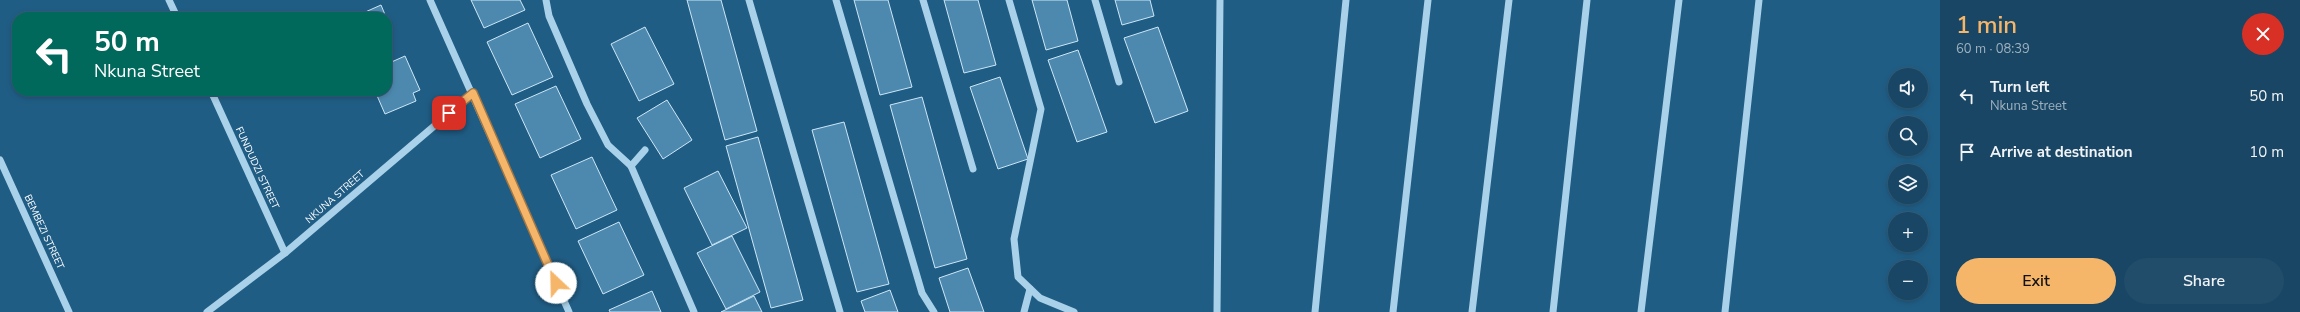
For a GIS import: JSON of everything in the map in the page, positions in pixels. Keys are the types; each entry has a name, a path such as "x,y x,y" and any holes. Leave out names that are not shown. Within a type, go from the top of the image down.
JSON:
{"street":[{"path":"169,0 175,12"},
{"path":"430,0 473,93 569,312"},
{"path":"546,0 549,16 587,104 608,145 631,166 694,312"},
{"path":"748,0 840,312"},
{"path":"836,0 922,293 934,312"},
{"path":"923,0 973,169"},
{"path":"1009,0 1041,109 1014,239 1018,277 1040,298 1074,312"},
{"path":"1095,0 1119,82"},
{"path":"1218,312 1220,0"},
{"path":"1315,312 1346,0"},
{"path":"1393,312 1428,0"},
{"path":"1472,312 1509,0"},
{"path":"1553,312 1586,0"},
{"path":"1641,312 1679,0"},
{"path":"1725,312 1759,0"},
{"name":"NKUNA STREET","path":"207,312 285,253 473,93"},
{"name":"FUNDUDZI STREET","path":"213,96 285,253"},
{"path":"631,166 645,150"},
{"name":"BEMBEZI STREET","path":"0,160 69,312"},
{"path":"1024,312 1030,289"}],"building":[{"path":"471,0 520,0 525,10 484,28"},
{"path":"687,0 721,0 757,131 725,140"},
{"path":"854,0 888,0 912,87 880,95"},
{"path":"944,0 978,0 996,65 964,73"},
{"path":"1032,0 1067,0 1078,41 1046,50"},
{"path":"1115,0 1150,0 1154,16 1122,25"},
{"path":"381,5 384,12 365,12"},
{"path":"528,23 553,77 512,95 487,42"},
{"path":"645,27 674,84 639,101 611,44"},
{"path":"1158,27 1188,111 1155,123 1124,38"},
{"path":"1078,50 1107,132 1077,142 1048,60"},
{"path":"405,56 420,90 413,93 416,101 385,114 377,96 392,96 392,62"},
{"path":"1000,77 1028,159 998,169 970,87"},
{"path":"556,86 581,139 540,158 515,104"},
{"path":"922,97 967,259 935,268 890,105"},
{"path":"667,100 692,140 663,159 637,118"},
{"path":"844,122 889,284 857,292 812,130"},
{"path":"758,137 803,300 771,308 726,146"},
{"path":"592,157 617,210 576,229 551,175"},
{"path":"718,171 747,228 712,245 684,188"},
{"path":"619,222 644,275 603,294 578,241"},
{"path":"732,236 760,292 726,309 697,253"},
{"path":"968,268 984,312 950,312 939,278"},
{"path":"890,290 898,312 865,312 861,301"},
{"path":"652,291 661,312 610,312 609,310"},
{"path":"754,296 762,312 721,312"}],"route":[{"path":"449,113 473,93 556,283"}]}
